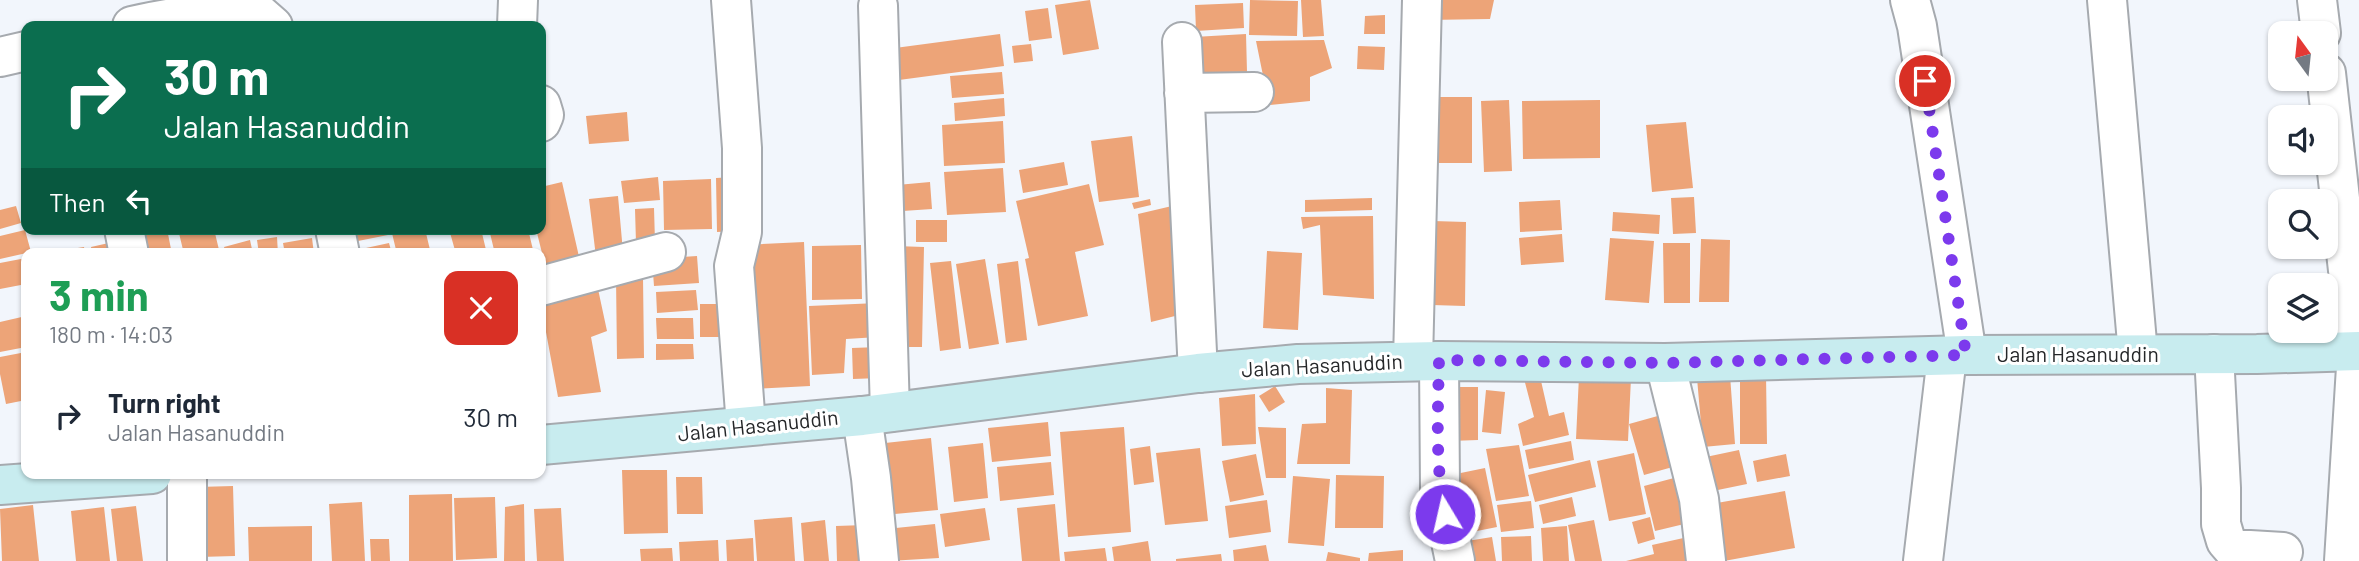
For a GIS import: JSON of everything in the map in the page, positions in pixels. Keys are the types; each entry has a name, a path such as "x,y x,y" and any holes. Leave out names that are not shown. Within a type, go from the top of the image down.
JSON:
{"main road":[{"name":"Jalan Hasanuddin","path":"546,445 876,414 1298,363 1665,363 2358,351"},
{"path":"0,485 83,479"}],"street":[{"path":"517,21 518,0"},
{"path":"731,0 742,148 742,232 734,266 746,426"},
{"path":"1422,0 1426,361 1440,489 1455,561"},
{"path":"1910,0 1917,26 1957,356 1923,561"},
{"path":"2107,0 2138,354"},
{"path":"2317,0 2320,21"},
{"path":"878,6 876,414 879,561"},
{"path":"154,21 222,12 258,13 267,21"},
{"path":"1182,42 1198,373"},
{"path":"0,57 21,52"},
{"path":"2328,91 2358,351 2344,561"},
{"path":"1185,93 1254,92"},
{"path":"546,285 666,252"},
{"path":"2214,354 2221,524 2226,541 2233,549 2283,552"},
{"path":"1665,363 1699,499 1706,561"},
{"path":"187,479 187,561"}],"building":[{"path":"1090,0 1099,49 1063,55 1055,5"},
{"path":"1250,0 1298,1 1297,36 1249,35"},
{"path":"1301,0 1321,0 1324,36 1303,37"},
{"path":"1427,0 1494,0 1490,19 1428,20"},
{"path":"1243,3 1244,28 1196,31 1195,5"},
{"path":"1048,8 1052,38 1029,41 1025,11"},
{"path":"1385,15 1385,34 1364,34 1365,16"},
{"path":"1000,34 1004,66 899,80 895,48"},
{"path":"1246,34 1247,72 1196,74 1194,37"},
{"path":"1324,40 1332,68 1310,77 1310,101 1269,105 1256,41"},
{"path":"1031,44 1033,61 1014,63 1012,46"},
{"path":"1358,46 1385,47 1384,70 1357,69"},
{"path":"1002,72 1004,94 952,98 950,76"},
{"path":"1435,97 1472,97 1472,163 1434,163"},
{"path":"1004,98 1005,116 955,121 954,103"},
{"path":"1509,100 1512,171 1484,172 1481,101"},
{"path":"1600,100 1600,158 1523,159 1522,101"},
{"path":"627,112 629,141 589,144 586,116"},
{"path":"1003,121 1005,163 944,166 942,125"},
{"path":"1686,122 1693,188 1652,192 1646,125"},
{"path":"1132,136 1139,197 1099,202 1091,141"},
{"path":"1064,162 1068,185 1023,193 1019,170"},
{"path":"1003,168 1006,212 947,215 944,172"},
{"path":"658,177 660,200 624,203 621,181"},
{"path":"734,177 736,231 717,232 716,178"},
{"path":"711,179 712,229 664,230 663,181"},
{"path":"562,182 580,261 546,269 546,248 541,248 538,235 546,235 546,186"},
{"path":"930,182 932,209 888,212 886,186"},
{"path":"1089,184 1104,245 1075,252 1088,316 1038,326 1025,259 1029,258 1016,201"},
{"path":"618,196 623,252 596,257 589,199"},
{"path":"1694,197 1696,233 1673,234 1671,198"},
{"path":"1372,198 1372,210 1305,212 1305,200"},
{"path":"1150,199 1151,205 1134,209 1132,203"},
{"path":"1560,200 1562,230 1520,232 1519,202"},
{"path":"16,206 21,223 0,229 0,210"},
{"path":"1172,206 1187,313 1151,322 1138,214"},
{"path":"654,208 655,242 636,243 635,209"},
{"path":"1613,212 1660,215 1659,234 1612,231"},
{"path":"1373,216 1374,299 1323,295 1320,225 1303,229 1301,217"},
{"path":"916,220 947,220 947,242 916,242"},
{"path":"1433,221 1466,222 1465,306 1432,305"},
{"path":"21,231 21,235 26,235 30,248 21,248 21,254 0,259 0,236"},
{"path":"1562,234 1564,262 1521,265 1519,238"},
{"path":"138,235 168,235 171,248 141,248"},
{"path":"179,235 215,235 219,248 183,248"},
{"path":"341,235 388,235 343,244"},
{"path":"392,235 426,235 430,248 396,248"},
{"path":"451,235 482,235 486,248 454,248"},
{"path":"490,235 529,235 533,248 494,248"},
{"path":"277,237 278,248 258,248 257,240"},
{"path":"312,238 313,248 284,248 283,243"},
{"path":"1610,238 1654,241 1649,303 1605,300"},
{"path":"1701,239 1730,240 1729,302 1699,302"},
{"path":"122,240 124,248 91,248"},
{"path":"250,240 252,248 224,248"},
{"path":"804,242 810,386 750,389 744,245"},
{"path":"389,243 390,248 366,248"},
{"path":"1663,243 1690,243 1690,303 1664,303"},
{"path":"861,245 862,299 812,300 812,246"},
{"path":"895,246 924,247 922,347 893,347"},
{"path":"1267,251 1302,253 1298,330 1263,328"},
{"path":"697,256 699,283 654,286 652,259"},
{"path":"21,259 21,285 0,289 0,263"},
{"path":"985,259 999,344 969,349 956,264"},
{"path":"951,261 961,348 940,351 930,263"},
{"path":"1018,261 1027,340 1006,343 997,264"},
{"path":"616,277 643,277 644,358 617,359"},
{"path":"598,289 607,331 591,337 601,392 558,397 546,332 546,304"},
{"path":"696,290 698,310 657,313 656,292"},
{"path":"878,303 878,337 846,339 844,373 812,375 809,306"},
{"path":"700,304 728,304 728,337 700,337"},
{"path":"21,317 21,348 0,352 0,322"},
{"path":"656,318 693,318 694,339 657,339"},
{"path":"656,344 693,344 694,359 656,360"},
{"path":"879,347 880,378 853,379 852,348"},
{"path":"21,353 21,401 6,404 0,374 0,357"},
{"path":"1539,372 1549,416 1564,412 1569,435 1523,446 1518,424 1534,417 1523,375"},
{"path":"1766,374 1767,444 1740,444 1740,375"},
{"path":"1730,375 1735,444 1703,447 1697,378"},
{"path":"1579,376 1631,378 1628,441 1576,439"},
{"path":"1275,386 1285,402 1269,412 1259,396"},
{"path":"1450,387 1478,387 1478,440 1450,441"},
{"path":"1326,388 1352,390 1350,464 1297,464 1302,424 1326,423"},
{"path":"1486,390 1505,392 1501,434 1482,432"},
{"path":"1255,394 1256,444 1222,446 1219,398"},
{"path":"1672,412 1687,463 1644,475 1629,424"},
{"path":"1048,422 1051,456 992,462 988,428"},
{"path":"1124,427 1131,532 1068,537 1060,432"},
{"path":"1258,427 1286,428 1286,478 1266,478"},
{"path":"931,438 938,510 884,515 876,444"},
{"path":"1571,441 1574,460 1529,469 1525,450"},
{"path":"983,443 988,498 954,502 948,447"},
{"path":"1519,445 1529,496 1496,501 1486,449"},
{"path":"1150,446 1154,482 1134,485 1130,449"},
{"path":"1200,448 1208,521 1165,525 1156,453"},
{"path":"1739,450 1747,484 1708,492 1701,458"},
{"path":"1634,453 1646,514 1609,521 1597,461"},
{"path":"1256,454 1264,495 1230,502 1222,461"},
{"path":"1786,454 1790,476 1757,482 1753,461"},
{"path":"1590,460 1596,487 1535,502 1528,475"},
{"path":"1051,462 1054,495 1000,501 997,467"},
{"path":"1485,468 1497,527 1462,534 1451,475"},
{"path":"622,470 667,470 668,533 624,534"},
{"path":"1689,474 1701,520 1655,531 1644,486"},
{"path":"1336,475 1384,476 1383,528 1335,528"},
{"path":"1293,476 1330,479 1324,546 1288,543"},
{"path":"676,477 702,477 703,514 677,514"},
{"path":"233,486 235,556 199,557 197,487"},
{"path":"1785,491 1795,548 1724,561 1711,504"},
{"path":"452,494 453,561 409,561 409,495"},
{"path":"495,497 497,558 456,560 454,498"},
{"path":"1572,497 1576,516 1543,524 1539,505"},
{"path":"1267,500 1271,532 1229,538 1225,506"},
{"path":"1531,501 1534,528 1501,532 1497,505"},
{"path":"362,502 365,561 332,561 329,504"},
{"path":"524,504 525,561 504,561 505,507"},
{"path":"1055,504 1060,561 1022,561 1017,508"},
{"path":"33,505 39,561 2,561 0,509"},
{"path":"136,506 143,561 117,561 111,509"},
{"path":"104,507 110,561 76,561 71,511"},
{"path":"561,508 564,561 537,561 534,509"},
{"path":"985,508 990,540 945,547 940,514"},
{"path":"792,517 795,561 757,561 754,520"},
{"path":"1650,517 1655,539 1638,544 1632,522"},
{"path":"825,520 829,561 804,561 801,523"},
{"path":"1594,520 1602,561 1575,561 1568,525"},
{"path":"935,524 939,558 889,561 886,529"},
{"path":"865,525 866,561 837,561 836,526"},
{"path":"312,526 312,561 249,561 248,527"},
{"path":"1567,526 1569,561 1543,561 1541,528"},
{"path":"1531,536 1532,561 1502,561 1501,537"},
{"path":"1492,537 1496,561 1464,561 1461,542"},
{"path":"1688,537 1693,561 1626,561 1654,554 1652,545"},
{"path":"753,538 754,561 727,561 726,540"},
{"path":"370,539 389,539 390,561 371,561"},
{"path":"718,540 719,561 680,561 679,542"},
{"path":"1148,541 1151,561 1114,561 1112,547"},
{"path":"1266,545 1269,561 1234,561 1233,550"},
{"path":"672,548 673,561 641,561 640,549"},
{"path":"1105,548 1107,561 1065,561 1064,552"},
{"path":"1403,550 1403,561 1368,561 1369,553"},
{"path":"1328,552 1360,558 1360,561 1326,561"},
{"path":"1221,554 1222,561 1176,561 1176,559"}],"route":[{"path":"1445,514 1440,489 1438,442 1439,360 1665,363 1966,355 1925,81"}]}
